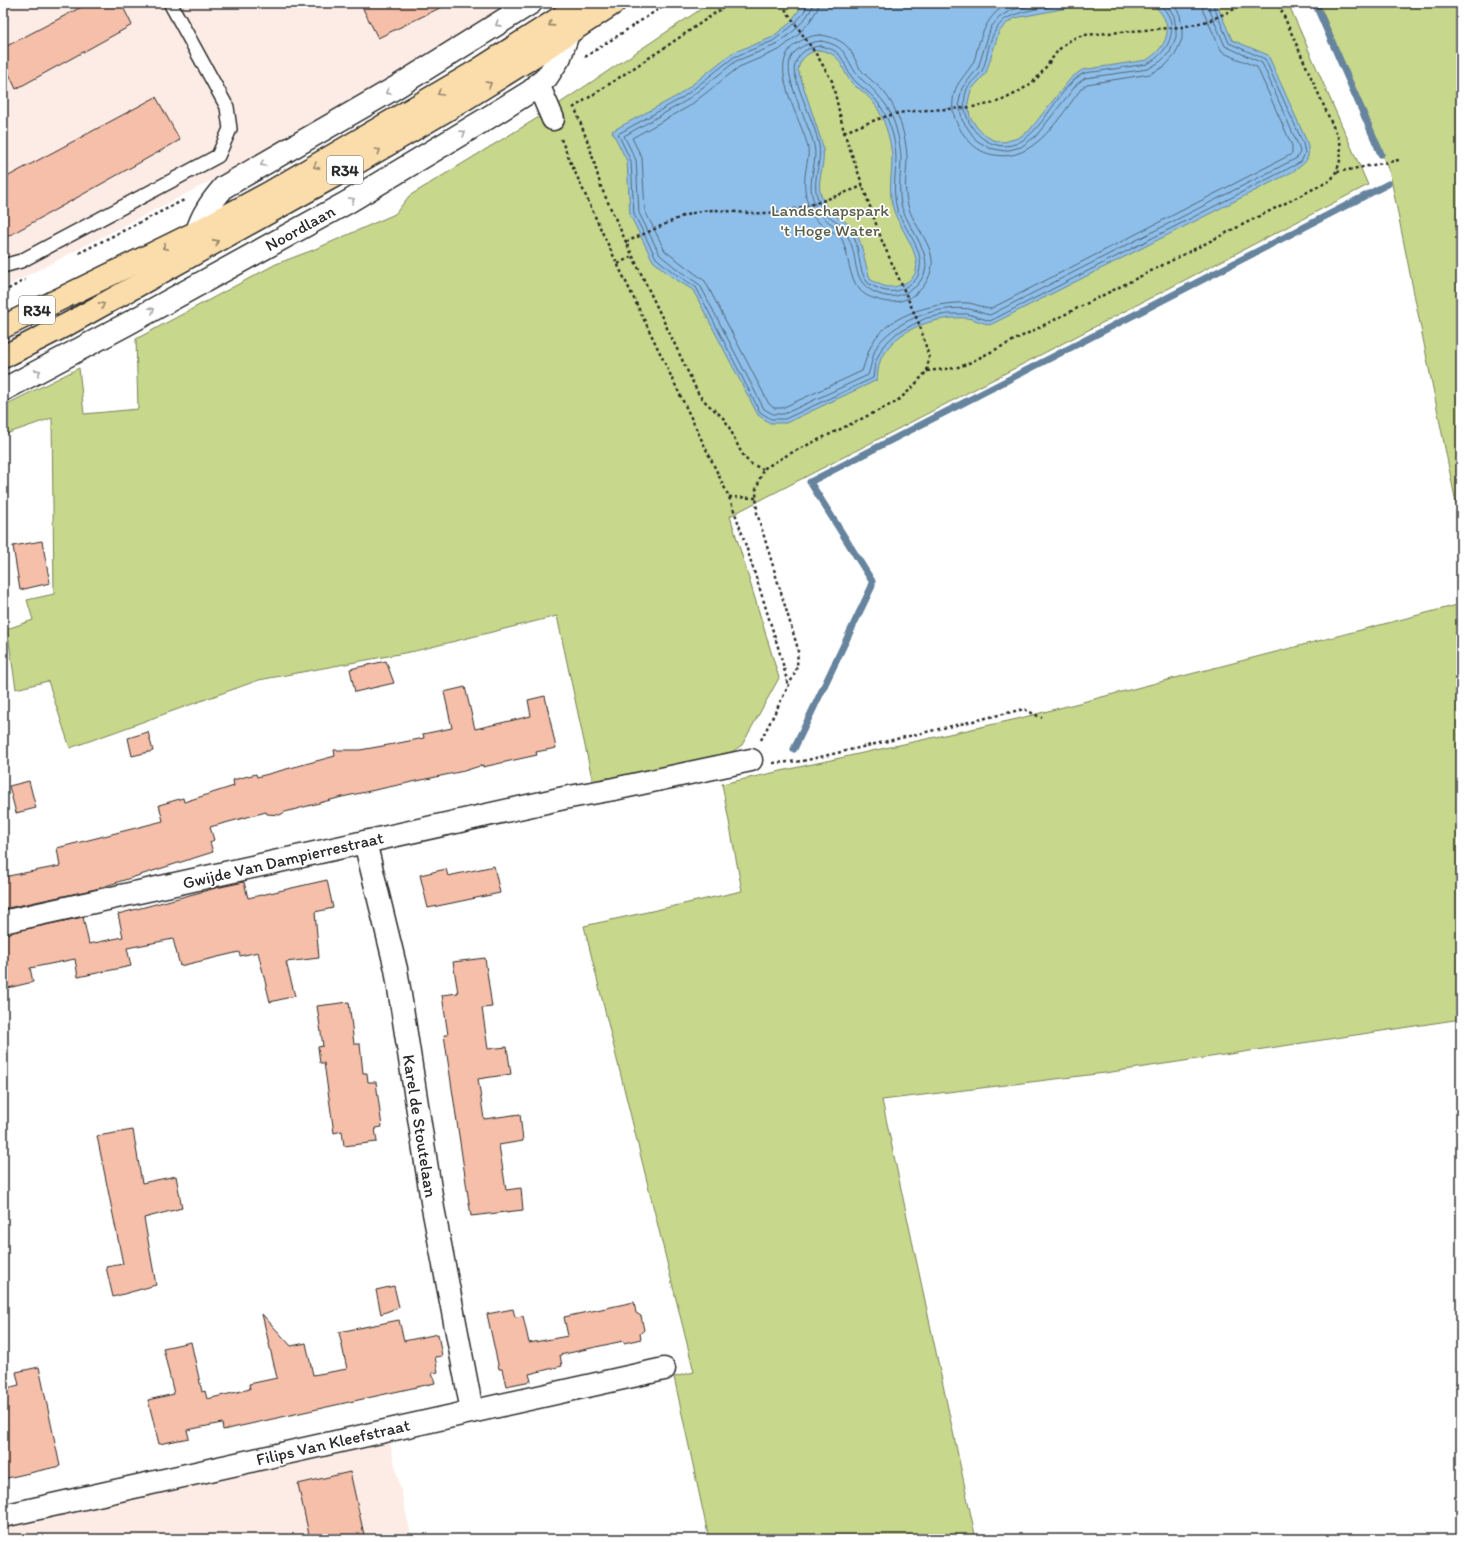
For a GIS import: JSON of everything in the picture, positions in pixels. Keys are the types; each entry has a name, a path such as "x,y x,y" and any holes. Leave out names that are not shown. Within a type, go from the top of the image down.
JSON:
{"main road":[{"name":"R34","path":"3,327 197,232 324,162 475,72 583,3"},
{"name":"Noordlaan","path":"3,358 75,320 336,175 457,104 614,3"}],"street":[{"path":"197,232 200,222 210,203 224,187 400,84 531,3"},
{"name":"Noordlaan","path":"3,390 127,324 348,202 486,120 531,91 560,57 568,34"},
{"path":"545,76 553,119"},
{"name":"Gwijde Van Dampierrestraat","path":"3,922 564,798 614,790 751,760"},
{"name":"Karel de Stoutelaan","path":"365,842 396,969 433,1208 472,1411"},
{"name":"Filips Van Kleefstraat","path":"3,1516 664,1369"}],"lane":[{"path":"3,266 21,261 218,156 230,129 227,107 170,3"}],"path":[{"path":"545,76 576,62 603,46 668,3"},
{"path":"574,107 730,3"},
{"path":"781,3 818,57 832,82 844,132 882,241 920,326 929,356 927,371 911,389 896,402 789,454 764,469 758,482 756,498 758,521 798,650 797,667 788,688 751,760 772,763 803,761 1024,709 1042,718"},
{"path":"844,132 905,112 973,106 1001,100 1020,91 1035,79 1064,43 1074,37 1143,29 1182,27 1208,21 1248,3"},
{"path":"927,371 955,368 967,364 1331,180 1337,172 1341,162 1342,154 1340,142 1278,3"},
{"path":"571,101 590,148 601,187 632,256 698,393 704,402 723,418 746,460 755,466 764,469"},
{"path":"553,119 570,161 728,497 741,530 785,673 788,688"},
{"path":"1337,172 1399,160"},
{"path":"626,242 683,216 704,211 713,210 742,213 766,213 798,208 863,186"},
{"path":"72,256 188,198"},
{"path":"618,264 632,256"},
{"path":"3,292 31,277"},
{"path":"728,497 756,498"}],"shaded area":[{"path":"3,3 519,3 281,145 3,288"},
{"path":"389,1439 412,1539 3,1539 3,1527 30,1518"}],"green space":[{"name":"Landschapspark 't Hoge Water","path":"710,3 1288,3 1368,185 730,516 779,678 742,745 732,752 593,783 557,616 415,651 259,680 70,748 48,681 16,689 7,629 33,620 27,600 54,594 52,418 3,435 3,406 79,368 84,414 138,409 136,339 276,264 313,250 395,214 409,196 539,117"},
{"path":"1319,3 1461,3 1461,528 1390,174"},
{"path":"1461,604 1461,1019 1105,1073 882,1100 976,1539 709,1539 674,1377 694,1372 584,926 742,891 722,784 1017,719"}],"water":[{"path":"804,3 1105,3 1072,7 1015,18 1006,24 999,32 986,73 971,90 968,102 970,117 983,134 993,140 1004,142 1018,138 1029,131 1071,78 1082,70 1147,60 1155,54 1165,40 1167,25 1159,10 1151,3 1218,3 1217,5 1232,40 1268,55 1307,142 1308,157 1301,166 1292,172 990,325 967,318 946,319 923,324 903,334 884,352 879,364 877,380 786,423 770,423 758,415 693,290 672,277 653,261 630,215 627,161 612,131 679,95 732,53 771,38 789,24","holes":["820,50 828,52 837,58 853,84 864,92 873,102 882,116 886,127 891,145 892,157 890,189 893,208 916,258 916,268 913,276 905,283 900,285 888,287 871,280 855,231 830,211 821,195 819,186 823,159 822,143 798,70 801,62 808,54"]}],"building":[{"path":"89,3 121,3 132,25 16,89 3,61 3,48"},
{"path":"360,3 450,3 378,38"},
{"path":"156,97 180,140 3,239 3,179"},
{"path":"42,541 50,583 20,590 13,546"},
{"path":"386,661 394,683 355,692 350,669"},
{"path":"465,687 475,729 531,716 528,700 545,696 556,748 536,752 537,755 483,767 483,765 464,771 342,797 285,812 280,815 267,814 266,812 210,827 214,840 210,842 213,852 96,889 3,909 3,877 60,866 57,848 163,821 159,805 183,798 184,802 234,786 233,780 256,774 257,777 335,756 334,750 360,750 394,744 424,738 423,734 452,728 444,692"},
{"path":"148,732 153,751 132,756 128,738"},
{"path":"29,781 36,808 16,813 9,786"},
{"path":"494,866 500,893 428,908 420,875 446,869 448,876"},
{"path":"327,880 333,908 315,912 319,958 286,962 295,996 270,1002 258,952 240,956 239,952 180,966 173,939 127,948 131,966 78,977 75,959 30,968 33,982 8,988 3,967 3,934 83,917 89,944 123,937 118,914 244,882 248,898"},
{"path":"485,958 492,1007 482,1008 488,1049 507,1047 511,1074 478,1079 484,1119 520,1114 523,1141 499,1145 506,1190 521,1188 523,1210 471,1216 444,1035 448,1035 442,995 458,993 453,962"},
{"path":"349,1002 354,1044 360,1044 363,1073 367,1073 368,1082 376,1082 382,1127 375,1128 377,1142 344,1146 342,1131 334,1133 324,1063 320,1063 318,1047 323,1046 317,1006"},
{"path":"133,1130 142,1183 176,1176 182,1208 144,1218 156,1285 113,1297 106,1267 123,1264 97,1136"},
{"path":"394,1286 399,1307 381,1314 376,1290"},
{"path":"634,1302 636,1313 641,1316 644,1330 640,1334 641,1339 624,1343 623,1341 560,1355 562,1366 529,1374 531,1381 506,1386 502,1369 499,1369 487,1314 513,1309 515,1317 523,1316 529,1343 568,1336 564,1317"},
{"path":"262,1314 291,1346 306,1343 313,1375 347,1369 339,1332 399,1320 404,1341 438,1334 442,1356 435,1357 438,1372 432,1373 435,1383 223,1430 222,1423 187,1430 189,1438 159,1444 148,1400 174,1394 163,1348 191,1342 202,1392 205,1391 207,1399 250,1389 249,1384 277,1378"},
{"path":"39,1367 60,1466 3,1479 3,1389 19,1385 16,1372"},
{"path":"350,1472 365,1539 310,1539 298,1484"}],"waterway":[{"path":"1315,3 1381,154"},
{"path":"794,749 872,586 872,581 810,482 1388,184"}]}
